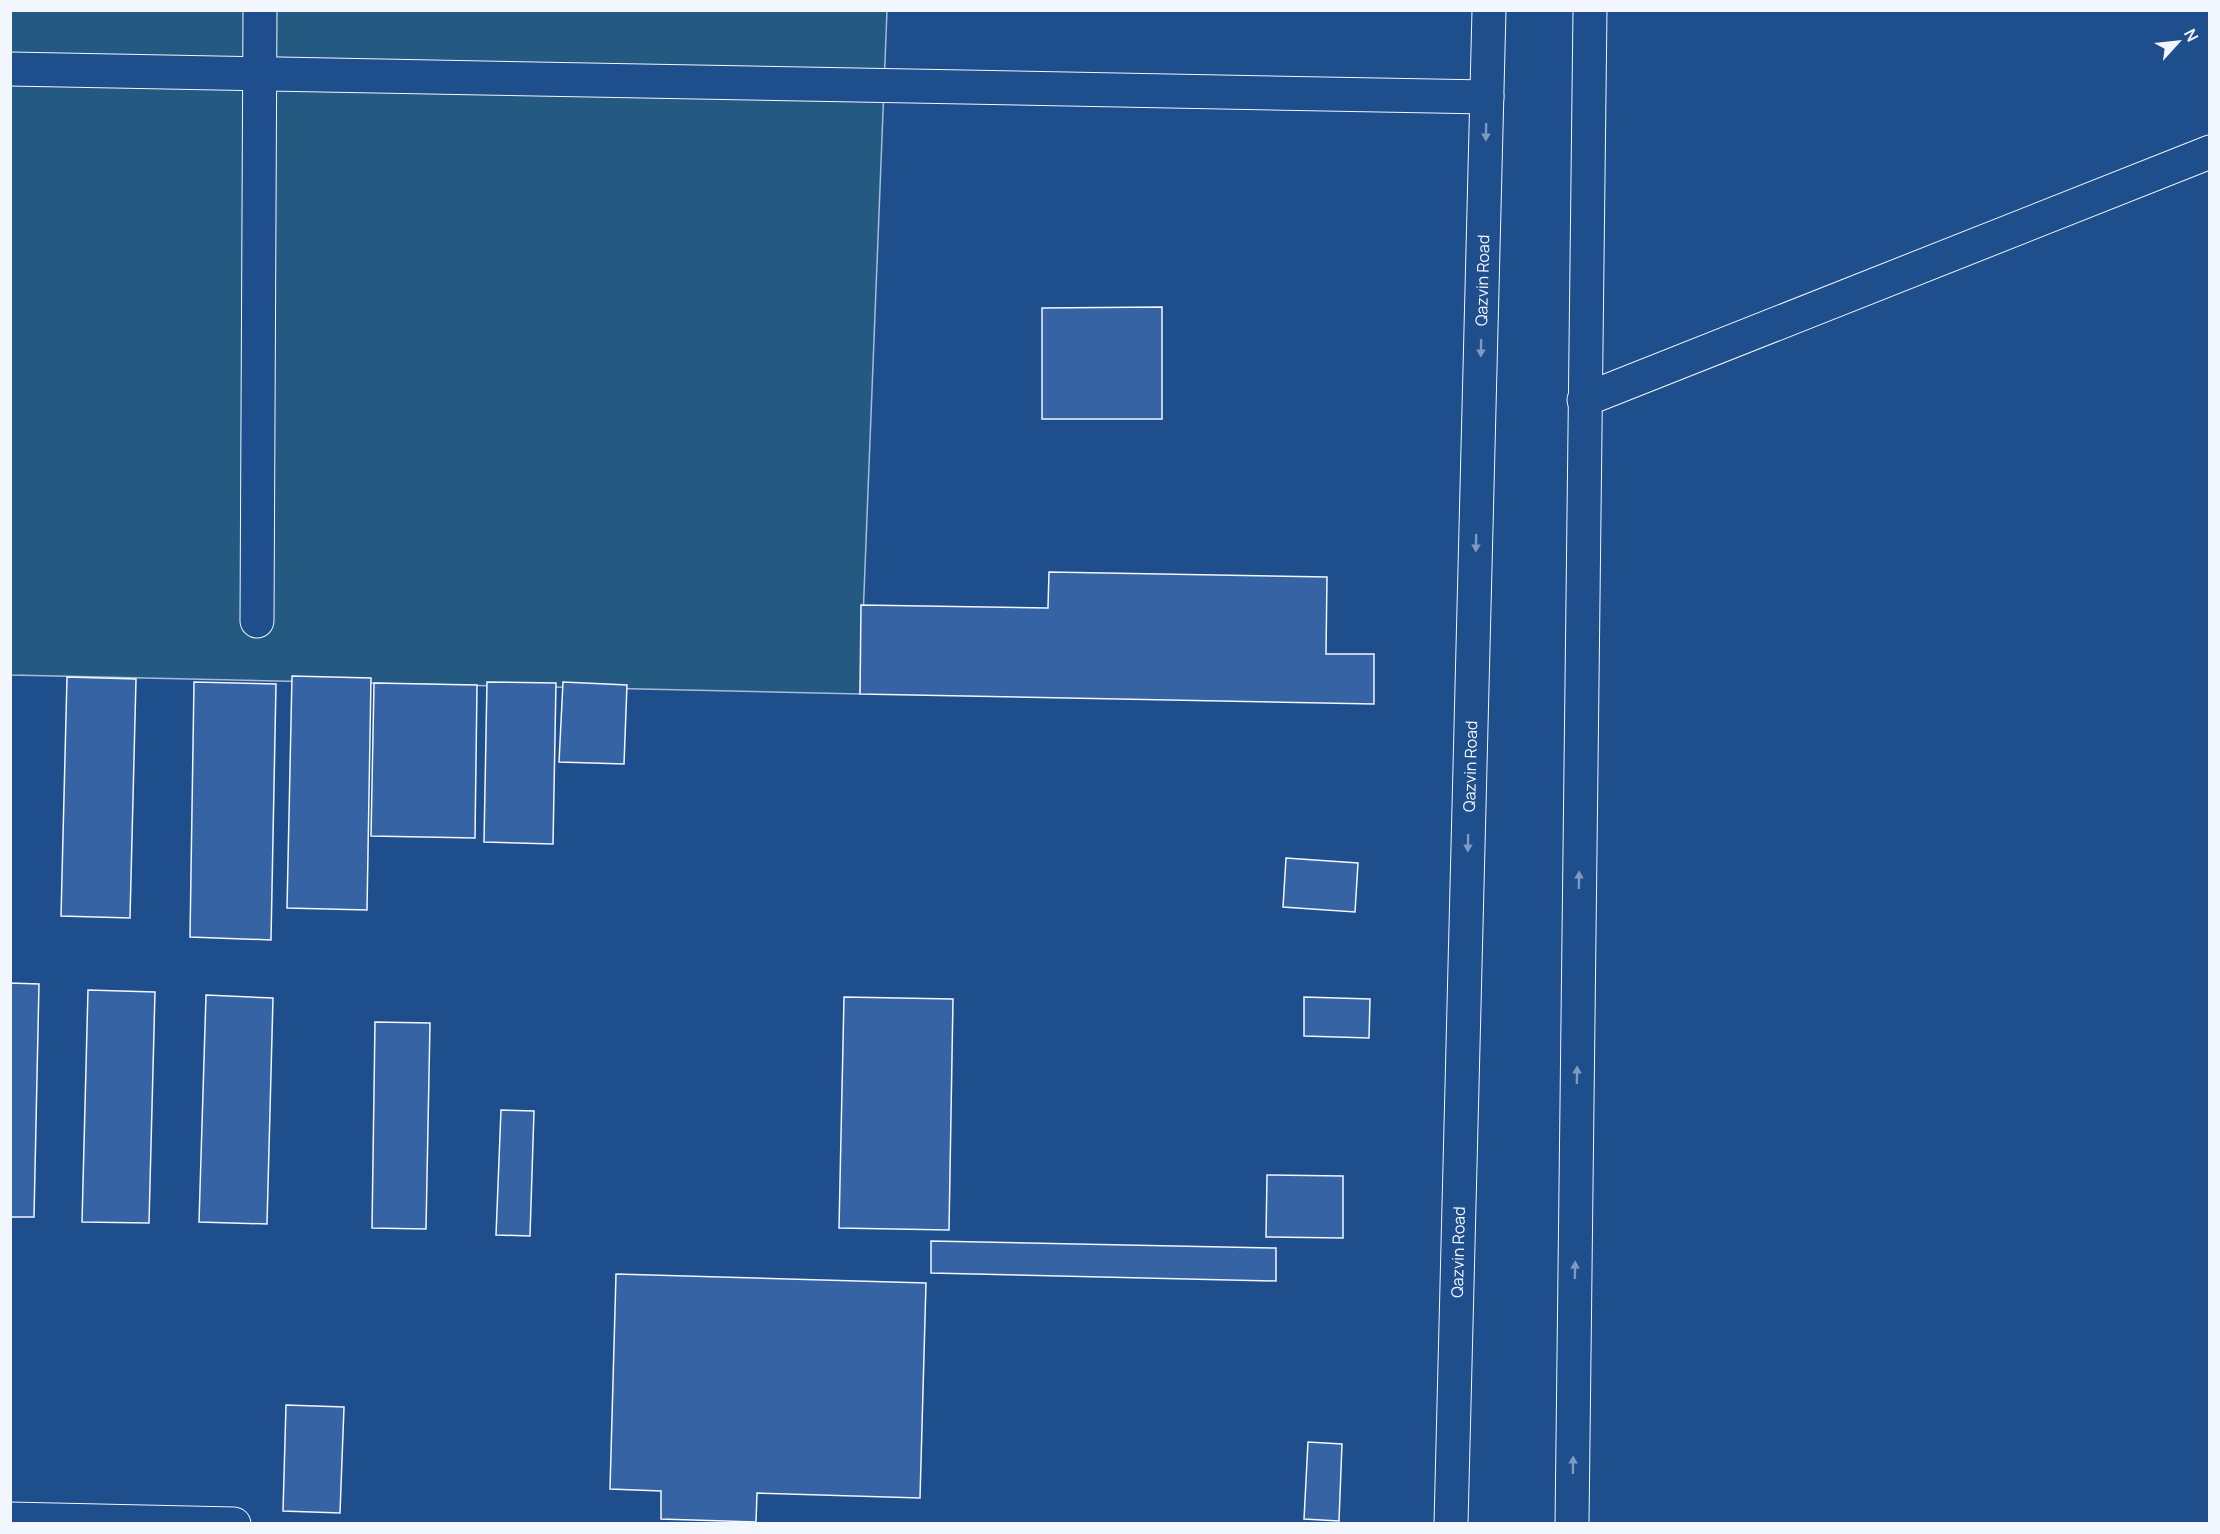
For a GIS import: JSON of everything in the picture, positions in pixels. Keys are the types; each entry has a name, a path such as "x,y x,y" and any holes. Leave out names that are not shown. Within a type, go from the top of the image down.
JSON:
{"main road":[{"path":"257,621 260,10"},
{"name":"Qazvin Road","path":"1451,1524 1489,10"},
{"path":"1572,1524 1590,10"},
{"path":"10,69 1487,97"},
{"path":"1584,400 2210,152"},
{"path":"10,1519 234,1524"}],"shaded area":[{"path":"11,11 887,11 860,694 11,675"}],"building":[{"path":"1162,307 1162,419 1042,419 1042,308"},
{"path":"1049,572 1327,577 1326,654 1374,654 1374,704 860,694 861,605 1048,608"},
{"path":"292,676 371,678 367,910 287,908"},
{"path":"67,677 136,679 130,918 61,916"},
{"path":"194,682 276,684 271,940 190,937"},
{"path":"487,682 556,683 553,844 484,842"},
{"path":"563,682 627,685 624,764 559,762"},
{"path":"374,683 477,685 475,838 371,836"},
{"path":"1286,858 1358,863 1355,912 1283,907"},
{"path":"10,983 39,984 34,1217 10,1217"},
{"path":"88,990 155,992 149,1223 82,1222"},
{"path":"206,995 273,998 267,1224 199,1222"},
{"path":"844,997 953,999 949,1230 839,1228"},
{"path":"1304,997 1370,999 1369,1038 1304,1036"},
{"path":"375,1022 430,1023 426,1229 372,1228"},
{"path":"501,1110 534,1111 530,1236 496,1235"},
{"path":"1267,1175 1343,1176 1343,1238 1266,1237"},
{"path":"931,1241 1276,1248 1276,1281 931,1273"},
{"path":"616,1274 926,1283 920,1498 757,1493 756,1522 661,1519 661,1491 610,1489"},
{"path":"286,1405 344,1407 340,1513 283,1511"},
{"path":"1308,1442 1342,1444 1339,1521 1304,1519"}]}
